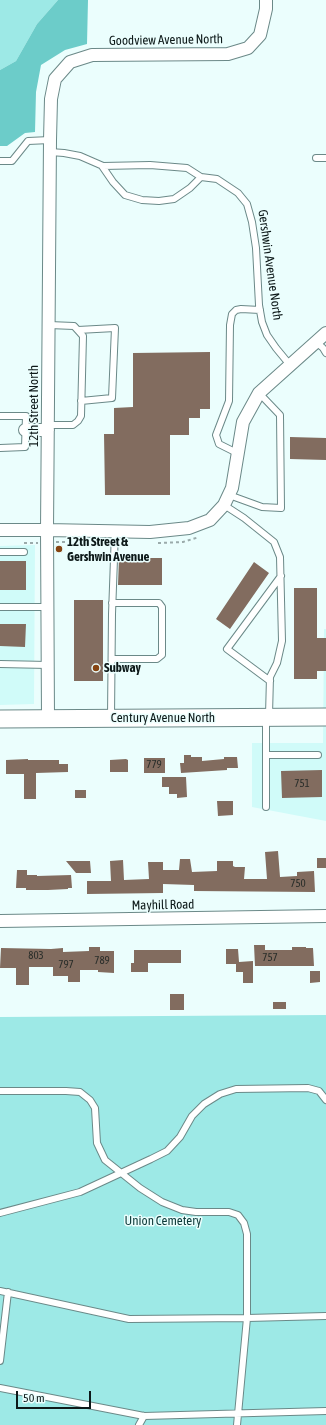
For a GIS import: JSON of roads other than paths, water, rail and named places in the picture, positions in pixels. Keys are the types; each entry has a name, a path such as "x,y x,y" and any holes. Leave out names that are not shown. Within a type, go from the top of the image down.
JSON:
{"main road":[{"name":"Century Avenue North","path":"0,719 326,717"}],"street":[{"name":"Goodview Avenue North","path":"52,94 55,79 70,62 92,55 228,54 248,48 260,35 266,10 266,0"},
{"name":"12th Street North","path":"48,718 47,530 50,146 52,94"},
{"path":"0,530 150,532 189,528 210,520 226,500 232,488 242,422 259,393 326,333"},
{"path":"25,430 48,428"},
{"name":"Mayhill Road","path":"0,921 326,916"}],"lane":[{"name":"Gershwin Avenue North","path":"0,161 12,161 28,141 50,146 64,153 80,156 102,166 150,165 187,168 201,177 217,179 238,193 247,204 252,222 256,248 262,322 267,335 290,366"},
{"path":"316,158 326,158"},
{"path":"102,166 113,182 125,195 142,200 159,201 174,199 190,188 201,177"},
{"path":"237,453 219,444 216,435 229,401 230,324 232,314 236,310 260,310"},
{"path":"48,428 73,425 81,416 83,336 74,326 49,325"},
{"path":"78,330 115,328 112,398 81,401"},
{"path":"316,342 326,353"},
{"path":"226,500 262,507 281,508 280,415 259,393"},
{"path":"0,416 26,416 25,447 0,448"},
{"path":"226,500 244,518 274,542 280,557 282,641 270,677 267,718 266,807"},
{"path":"111,719 112,603 115,531"},
{"path":"0,552 24,552"},
{"path":"270,681 227,648 281,576"},
{"path":"112,603 160,603 162,607 162,656 157,659 112,659"},
{"path":"0,607 48,607"},
{"path":"0,664 48,665"},
{"path":"266,755 318,755"},
{"path":"0,1213 80,1192 168,1151 180,1137 192,1116 204,1104 220,1094 236,1089 308,1088 319,1092 326,1100"},
{"path":"0,1091 80,1092 90,1100 95,1108 97,1144 105,1160 140,1188 162,1202 182,1210 196,1212 229,1212 238,1215 244,1223 246,1234 247,1318 237,1425"},
{"path":"0,1291 129,1319 326,1316"},
{"path":"0,1361 8,1292"},
{"path":"0,1388 144,1416 326,1411"},
{"path":"139,1425 144,1416"}],"place":[{"name":"12th Street & Gershwin Avenue","path":"59,549"},
{"name":"Subway","path":"96,668"}],"park label":[{"name":"Union Cemetery","path":"163,1221"}]}
